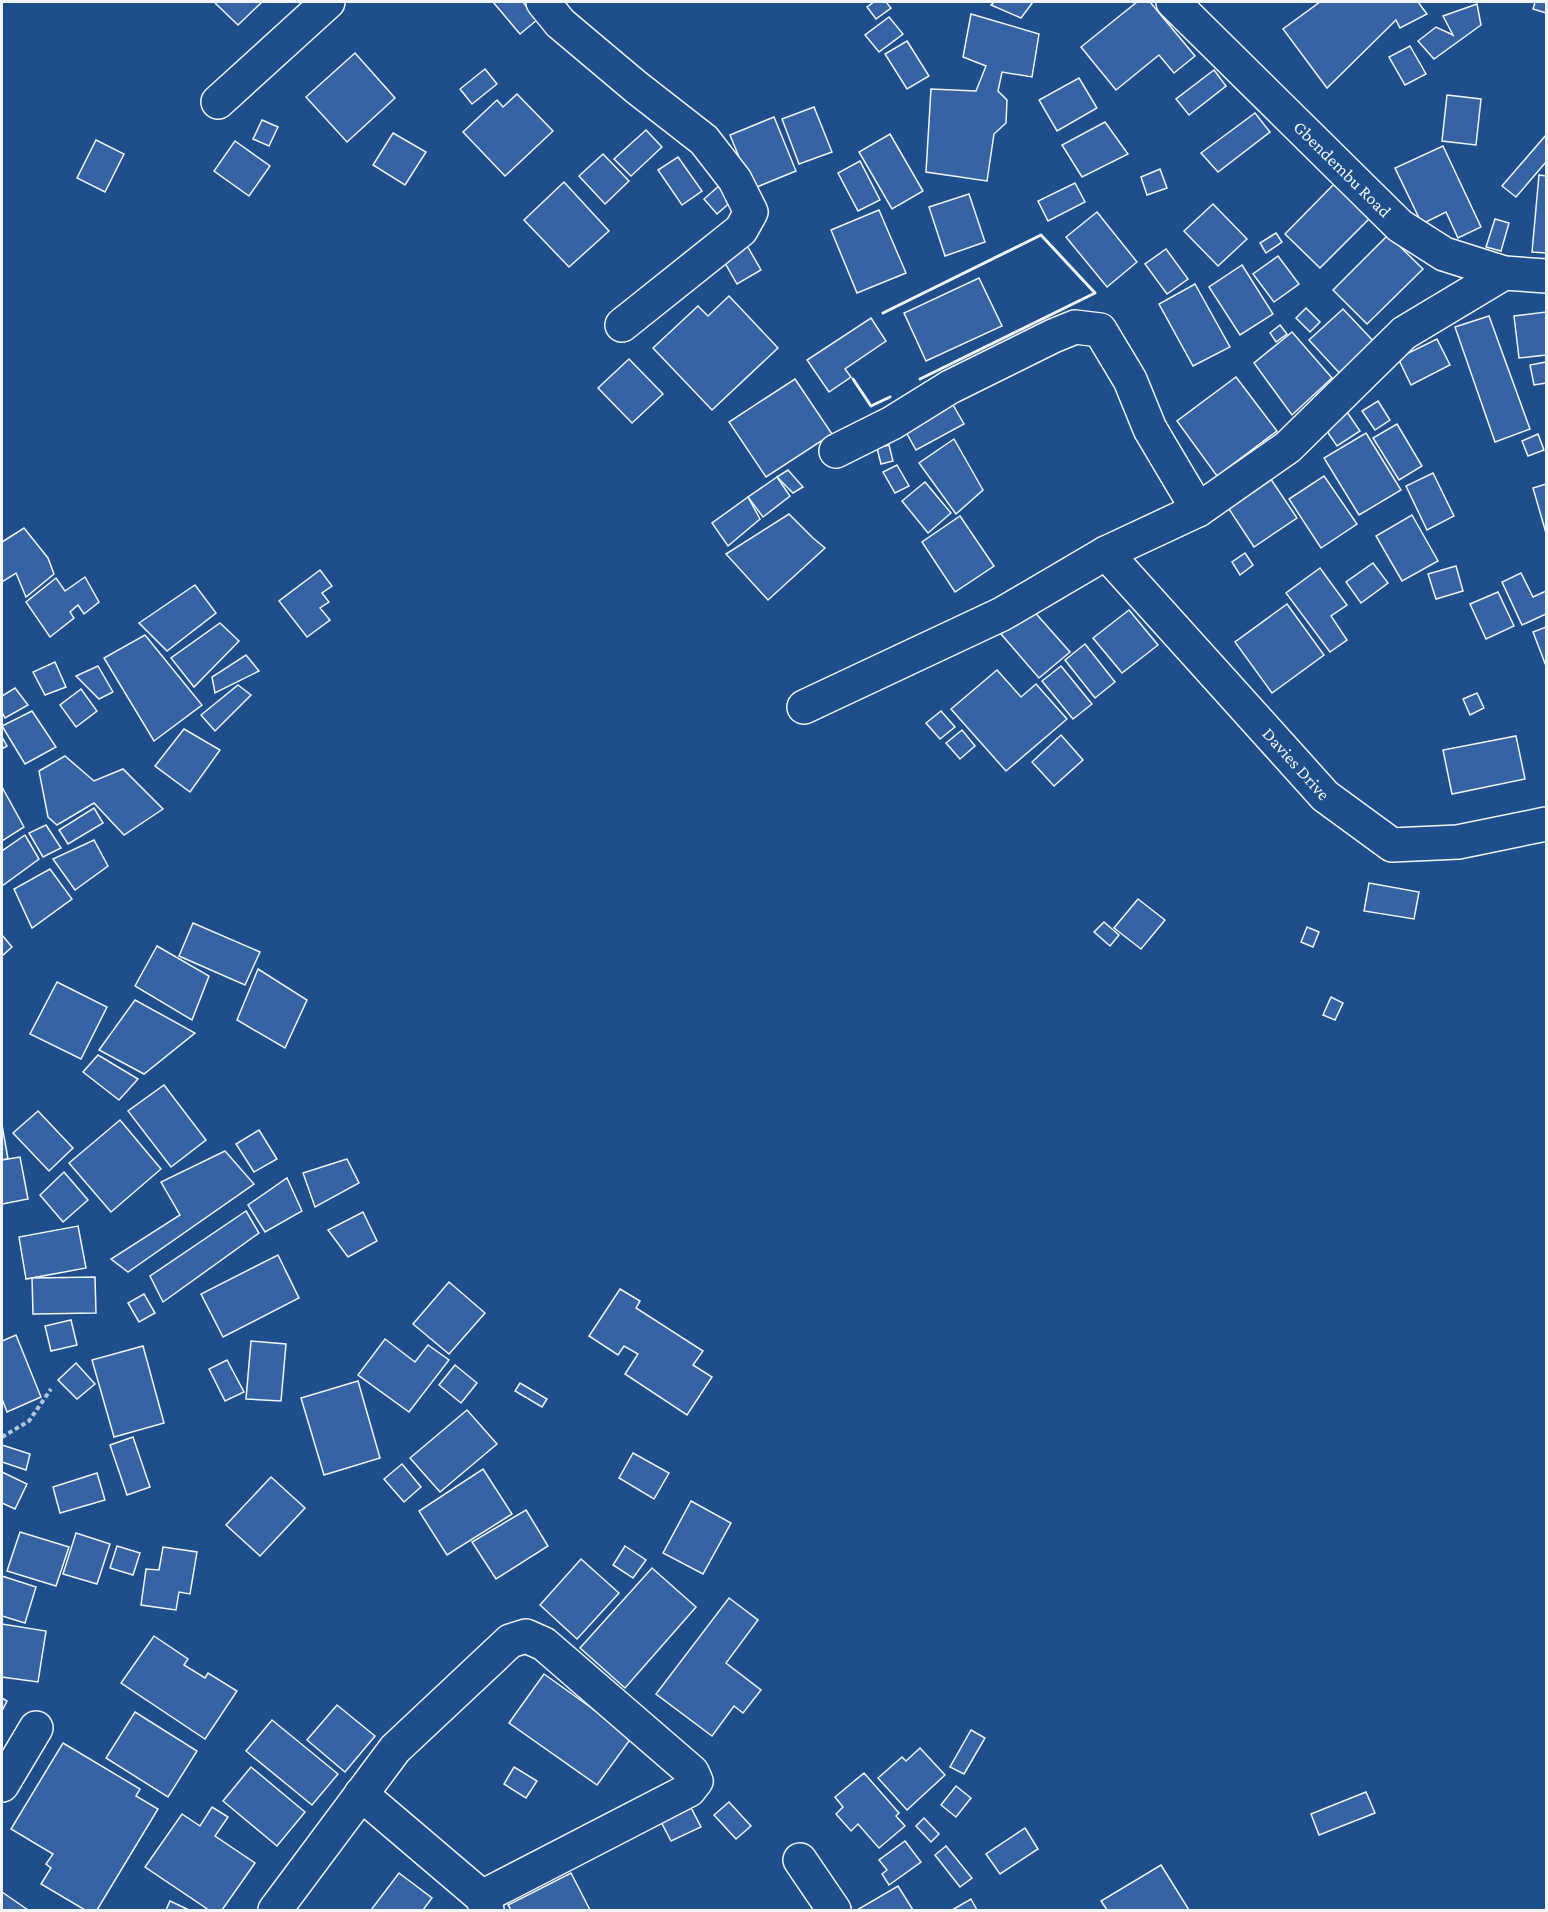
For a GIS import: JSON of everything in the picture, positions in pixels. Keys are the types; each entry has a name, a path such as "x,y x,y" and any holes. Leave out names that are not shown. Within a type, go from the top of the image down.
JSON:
{"street":[{"path":"218,102 328,2"},
{"path":"543,2 560,23 704,140 735,180 751,212 741,230 622,326"},
{"name":"Gbendembu Road","path":"1173,2 1401,226 1444,254 1504,273 1546,276"},
{"path":"804,707 1002,614 1106,554 1198,510 1288,447 1404,333 1504,273"},
{"path":"836,451 892,423 950,387 1064,332 1075,327 1100,330 1130,380 1150,429 1198,510"},
{"name":"Davies Drive","path":"1106,554 1325,796 1392,845 1458,842 1546,824"},
{"path":"275,1911 361,1794 395,1749 510,1641 526,1636 544,1644 692,1772 696,1782 689,1790 485,1904 361,1794"},
{"path":"2,1785 36,1728"},
{"path":"800,1860 834,1911"}],"path":[{"path":"2,1437 29,1421 51,1389"}],"building":[{"path":"214,2 262,2 238,25"},
{"path":"493,2 523,2 537,20 520,34"},
{"path":"874,2 886,2 891,8 876,19 867,7"},
{"path":"994,2 1033,2 1021,18 991,5"},
{"path":"1137,2 1150,2 1195,56 1174,73 1159,55 1116,90 1081,47"},
{"path":"1320,2 1418,2 1427,14 1400,28 1396,20 1327,88 1283,29"},
{"path":"1535,2 1546,2 1546,13 1533,9"},
{"path":"1477,4 1481,25 1434,59 1418,41 1436,27 1453,35 1443,16"},
{"path":"971,14 1039,34 1032,77 1002,72 998,91 1007,100 1006,123 994,134 987,181 926,172 931,89 976,91 986,66 963,57"},
{"path":"889,17 903,34 879,52 865,35"},
{"path":"907,41 929,76 907,89 885,54"},
{"path":"1410,46 1426,74 1405,85 1389,57"},
{"path":"355,53 395,98 347,142 306,97"},
{"path":"485,69 497,84 472,104 460,89"},
{"path":"1214,70 1226,86 1189,115 1176,99"},
{"path":"1079,78 1097,108 1057,131 1039,100"},
{"path":"517,94 553,131 505,176 463,132 497,100 503,107"},
{"path":"1447,95 1481,99 1476,145 1442,141"},
{"path":"814,107 832,152 799,164 782,119"},
{"path":"1255,113 1270,132 1218,172 1201,153"},
{"path":"774,117 796,171 752,189 730,135"},
{"path":"262,120 278,127 269,146 253,139"},
{"path":"1105,122 1128,154 1082,177 1062,145"},
{"path":"646,130 662,147 631,176 614,159"},
{"path":"393,133 426,152 405,185 373,165"},
{"path":"890,134 923,191 892,209 859,152"},
{"path":"1546,135 1546,162 1516,197 1502,186"},
{"path":"96,140 124,154 105,192 77,178"},
{"path":"235,141 270,166 249,196 214,171"},
{"path":"1443,146 1481,227 1458,238 1446,212 1422,224 1395,168"},
{"path":"603,154 629,181 605,204 579,176"},
{"path":"678,157 702,191 682,205 658,170"},
{"path":"860,161 880,200 858,211 838,173"},
{"path":"1160,169 1167,188 1147,195 1141,177"},
{"path":"1539,175 1546,176 1546,253 1532,252"},
{"path":"564,182 609,231 569,267 524,220"},
{"path":"1075,183 1085,202 1048,221 1038,201"},
{"path":"1334,184 1369,219 1320,268 1285,234"},
{"path":"720,185 733,200 717,214 704,199"},
{"path":"969,194 985,242 945,256 929,207"},
{"path":"1213,204 1247,239 1218,266 1184,231"},
{"path":"879,210 906,273 857,293 831,230"},
{"path":"1097,212 1137,262 1107,287 1066,237"},
{"path":"1495,219 1509,223 1501,251 1486,247"},
{"path":"1276,233 1282,242 1266,253 1260,243"},
{"path":"1388,235 1423,269 1367,324 1333,290"},
{"path":"745,242 761,270 737,284 721,256"},
{"path":"1166,249 1188,279 1167,294 1145,264"},
{"path":"1278,256 1299,284 1274,302 1253,274"},
{"path":"1242,265 1273,314 1240,335 1209,287"},
{"path":"979,278 1002,326 926,361 904,313"},
{"path":"1195,284 1230,347 1193,366 1159,304"},
{"path":"729,296 778,348 712,410 653,348 698,306 708,316"},
{"path":"1306,308 1320,322 1310,332 1296,318"},
{"path":"1343,309 1378,346 1344,378 1309,340"},
{"path":"1546,312 1546,355 1519,358 1514,316"},
{"path":"1489,316 1530,429 1495,442 1455,327"},
{"path":"871,318 886,341 845,369 851,377 829,392 807,360"},
{"path":"1280,325 1287,334 1276,342 1270,333"},
{"path":"1292,332 1332,378 1292,415 1254,363"},
{"path":"1437,339 1450,365 1411,385 1398,358"},
{"path":"629,359 663,394 632,423 598,388"},
{"path":"1546,362 1546,383 1534,385 1530,365"},
{"path":"1236,377 1277,431 1217,476 1177,421"},
{"path":"795,379 832,434 766,477 729,422"},
{"path":"949,398 964,424 916,450 901,423"},
{"path":"1378,401 1390,420 1375,430 1362,411"},
{"path":"1347,412 1360,431 1337,446 1324,427"},
{"path":"1397,424 1422,466 1399,480 1373,438"},
{"path":"1366,433 1401,490 1359,515 1324,458"},
{"path":"1538,434 1544,450 1528,456 1522,441"},
{"path":"954,439 983,490 956,514 919,463"},
{"path":"889,445 893,461 881,464 877,448"},
{"path":"897,465 909,486 895,493 883,472"},
{"path":"788,470 803,487 793,493 777,477"},
{"path":"1433,473 1454,516 1427,530 1406,486"},
{"path":"1324,476 1357,524 1321,548 1289,499"},
{"path":"777,477 790,496 763,517 748,497"},
{"path":"1270,478 1297,518 1254,547 1227,506"},
{"path":"925,482 951,513 928,533 902,501"},
{"path":"1546,484 1546,533 1533,488"},
{"path":"748,497 760,519 728,546 712,523"},
{"path":"789,514 825,548 768,600 726,554"},
{"path":"1412,515 1438,561 1402,581 1376,536"},
{"path":"960,516 994,566 955,592 922,542"},
{"path":"24,528 48,558 54,574 26,597 16,573 2,582 2,542"},
{"path":"1245,553 1253,565 1240,575 1232,562"},
{"path":"1373,563 1388,583 1361,603 1346,582"},
{"path":"1456,566 1463,591 1436,599 1428,574"},
{"path":"1320,568 1347,605 1331,616 1347,640 1330,652 1286,593"},
{"path":"320,570 332,586 322,593 329,602 320,608 330,620 307,637 279,601"},
{"path":"1521,573 1533,597 1546,591 1546,614 1522,625 1502,582"},
{"path":"85,577 99,602 84,614 78,605 70,612 74,618 50,637 26,602 56,578 65,591"},
{"path":"195,585 216,613 167,651 139,623"},
{"path":"1498,592 1514,626 1486,639 1470,604"},
{"path":"1287,604 1324,655 1272,693 1235,642"},
{"path":"1031,608 1070,652 1039,678 1001,634"},
{"path":"1129,610 1158,645 1122,673 1093,638"},
{"path":"220,623 239,641 194,687 171,658"},
{"path":"1546,627 1546,666 1533,632"},
{"path":"145,635 202,705 154,741 104,658"},
{"path":"1085,644 1115,682 1095,698 1065,660"},
{"path":"246,655 259,671 215,693 212,677"},
{"path":"55,662 66,687 45,695 33,672"},
{"path":"98,666 113,692 99,699 76,676"},
{"path":"1061,666 1092,704 1073,719 1042,681"},
{"path":"997,670 1021,697 1036,684 1067,719 1006,771 951,709"},
{"path":"238,685 251,695 215,731 201,715"},
{"path":"15,688 28,705 5,718 2,712 2,696"},
{"path":"81,689 97,711 76,727 60,705"},
{"path":"1477,693 1484,708 1470,715 1463,699"},
{"path":"32,711 56,747 25,764 2,726"},
{"path":"941,711 955,727 940,739 926,723"},
{"path":"184,729 220,750 190,792 155,766"},
{"path":"962,730 975,746 960,759 946,743"},
{"path":"1061,735 1083,760 1054,786 1032,762"},
{"path":"1516,736 1525,779 1452,794 1443,750"},
{"path":"2,737 7,746 2,749"},
{"path":"65,756 94,781 123,769 163,809 124,835 94,803 57,825 48,817 39,771"},
{"path":"2,787 24,827 2,841"},
{"path":"94,808 103,823 68,844 59,830"},
{"path":"46,825 61,848 43,857 29,833"},
{"path":"25,835 39,859 2,886 2,851"},
{"path":"94,840 108,866 75,890 53,859"},
{"path":"50,869 72,899 32,928 14,889"},
{"path":"1369,883 1419,892 1414,919 1364,911"},
{"path":"1138,899 1165,920 1141,949 1114,928"},
{"path":"1104,922 1119,935 1110,946 1094,932"},
{"path":"193,923 260,952 245,985 179,956"},
{"path":"1307,927 1319,932 1313,947 1301,942"},
{"path":"2,935 12,947 2,956"},
{"path":"157,946 209,976 192,1020 135,986"},
{"path":"258,969 307,1000 285,1048 237,1020"},
{"path":"57,982 107,1007 81,1059 30,1034"},
{"path":"1331,997 1343,1003 1335,1020 1323,1015"},
{"path":"135,1000 195,1033 144,1074 99,1050"},
{"path":"98,1055 138,1079 119,1100 83,1072"},
{"path":"164,1085 206,1140 171,1167 128,1111"},
{"path":"38,1111 73,1148 49,1171 13,1133"},
{"path":"120,1120 161,1169 111,1212 69,1163"},
{"path":"2,1125 8,1159 2,1160"},
{"path":"259,1130 277,1159 254,1172 236,1144"},
{"path":"225,1151 254,1184 128,1272 111,1259 180,1215 161,1182"},
{"path":"20,1157 28,1199 2,1204 2,1160"},
{"path":"347,1159 359,1183 315,1207 303,1173"},
{"path":"64,1172 88,1200 63,1222 40,1195"},
{"path":"287,1178 302,1211 265,1232 248,1205"},
{"path":"246,1211 259,1233 163,1302 150,1276"},
{"path":"363,1212 377,1241 348,1257 328,1230"},
{"path":"78,1226 86,1268 26,1279 19,1237"},
{"path":"278,1255 299,1298 223,1337 201,1294"},
{"path":"95,1277 96,1313 33,1314 32,1278"},
{"path":"449,1282 485,1313 449,1354 413,1324"},
{"path":"620,1289 640,1301 636,1308 703,1351 693,1365 712,1377 687,1415 625,1374 638,1354 624,1346 618,1355 589,1336"},
{"path":"144,1294 155,1313 139,1322 128,1303"},
{"path":"71,1320 77,1345 51,1351 45,1326"},
{"path":"16,1335 41,1397 7,1412 2,1399 2,1341"},
{"path":"385,1339 415,1362 428,1345 449,1360 409,1412 358,1375"},
{"path":"251,1341 286,1344 281,1401 246,1399"},
{"path":"143,1346 164,1423 114,1437 92,1360"},
{"path":"227,1360 244,1392 225,1401 209,1369"},
{"path":"76,1363 95,1384 77,1399 58,1380"},
{"path":"455,1365 477,1383 461,1403 439,1385"},
{"path":"358,1381 380,1458 324,1475 301,1398"},
{"path":"520,1383 547,1399 542,1407 515,1391"},
{"path":"467,1410 497,1444 440,1492 410,1458"},
{"path":"133,1437 150,1487 127,1495 110,1445"},
{"path":"2,1445 30,1454 26,1470 2,1462"},
{"path":"633,1453 669,1473 654,1499 619,1478"},
{"path":"402,1464 421,1487 404,1502 384,1479"},
{"path":"483,1469 512,1514 447,1555 419,1511"},
{"path":"2,1472 27,1484 15,1509 2,1503"},
{"path":"97,1473 105,1500 60,1513 53,1487"},
{"path":"271,1477 305,1508 260,1556 226,1525"},
{"path":"691,1501 731,1523 703,1574 663,1553"},
{"path":"526,1510 548,1546 496,1579 472,1542"},
{"path":"20,1532 69,1547 56,1586 7,1571"},
{"path":"76,1533 110,1544 97,1584 63,1574"},
{"path":"117,1546 140,1553 133,1575 110,1568"},
{"path":"625,1546 646,1560 633,1578 613,1565"},
{"path":"163,1547 197,1552 190,1594 179,1592 176,1610 141,1605 146,1569 159,1570"},
{"path":"581,1559 619,1593 577,1639 540,1605"},
{"path":"652,1568 696,1607 625,1688 580,1648"},
{"path":"2,1576 36,1587 25,1623 2,1616"},
{"path":"729,1598 758,1620 726,1663 761,1690 743,1713 734,1706 712,1736 656,1694"},
{"path":"2,1624 46,1631 38,1682 2,1677"},
{"path":"154,1636 188,1659 184,1665 205,1678 208,1673 237,1691 205,1739 121,1683"},
{"path":"544,1674 632,1737 597,1785 509,1723"},
{"path":"2,1698 7,1701 2,1711"},
{"path":"337,1705 375,1736 345,1772 307,1740"},
{"path":"135,1712 197,1751 168,1797 106,1758"},
{"path":"272,1720 338,1774 312,1805 246,1751"},
{"path":"971,1730 985,1738 964,1774 950,1767"},
{"path":"63,1743 140,1789 136,1796 158,1809 97,1910 85,1910 41,1884 51,1868 46,1864 53,1854 11,1829"},
{"path":"920,1748 945,1775 907,1810 878,1778 902,1757 906,1761"},
{"path":"251,1767 305,1812 277,1846 223,1801"},
{"path":"514,1767 537,1781 526,1798 504,1784"},
{"path":"864,1773 899,1813 896,1816 905,1826 879,1848 858,1824 851,1831 836,1814 843,1807 835,1797"},
{"path":"956,1786 971,1798 956,1817 941,1805"},
{"path":"1366,1792 1375,1813 1319,1835 1311,1814"},
{"path":"687,1800 701,1827 671,1841 657,1814"},
{"path":"729,1802 751,1826 736,1839 714,1815"},
{"path":"212,1807 228,1817 215,1836 255,1863 222,1910 209,1910 145,1867 182,1814 200,1826"},
{"path":"924,1818 939,1834 931,1842 916,1826"},
{"path":"1025,1828 1038,1849 1000,1874 986,1854"},
{"path":"905,1841 921,1862 889,1885 882,1874 887,1870 879,1860"},
{"path":"946,1846 972,1878 960,1887 935,1855"},
{"path":"1161,1865 1189,1910 1107,1910 1101,1901"},
{"path":"399,1873 432,1898 423,1910 371,1910"},
{"path":"571,1873 590,1910 511,1910 508,1905"},
{"path":"898,1886 913,1910 857,1910"},
{"path":"2,1892 28,1910 2,1910"},
{"path":"971,1899 977,1910 952,1910"},
{"path":"170,1901 189,1910 166,1910"}],"wall":[{"path":"883,313 1041,235 1095,293 920,379"},
{"path":"853,379 871,406 890,397"}]}
